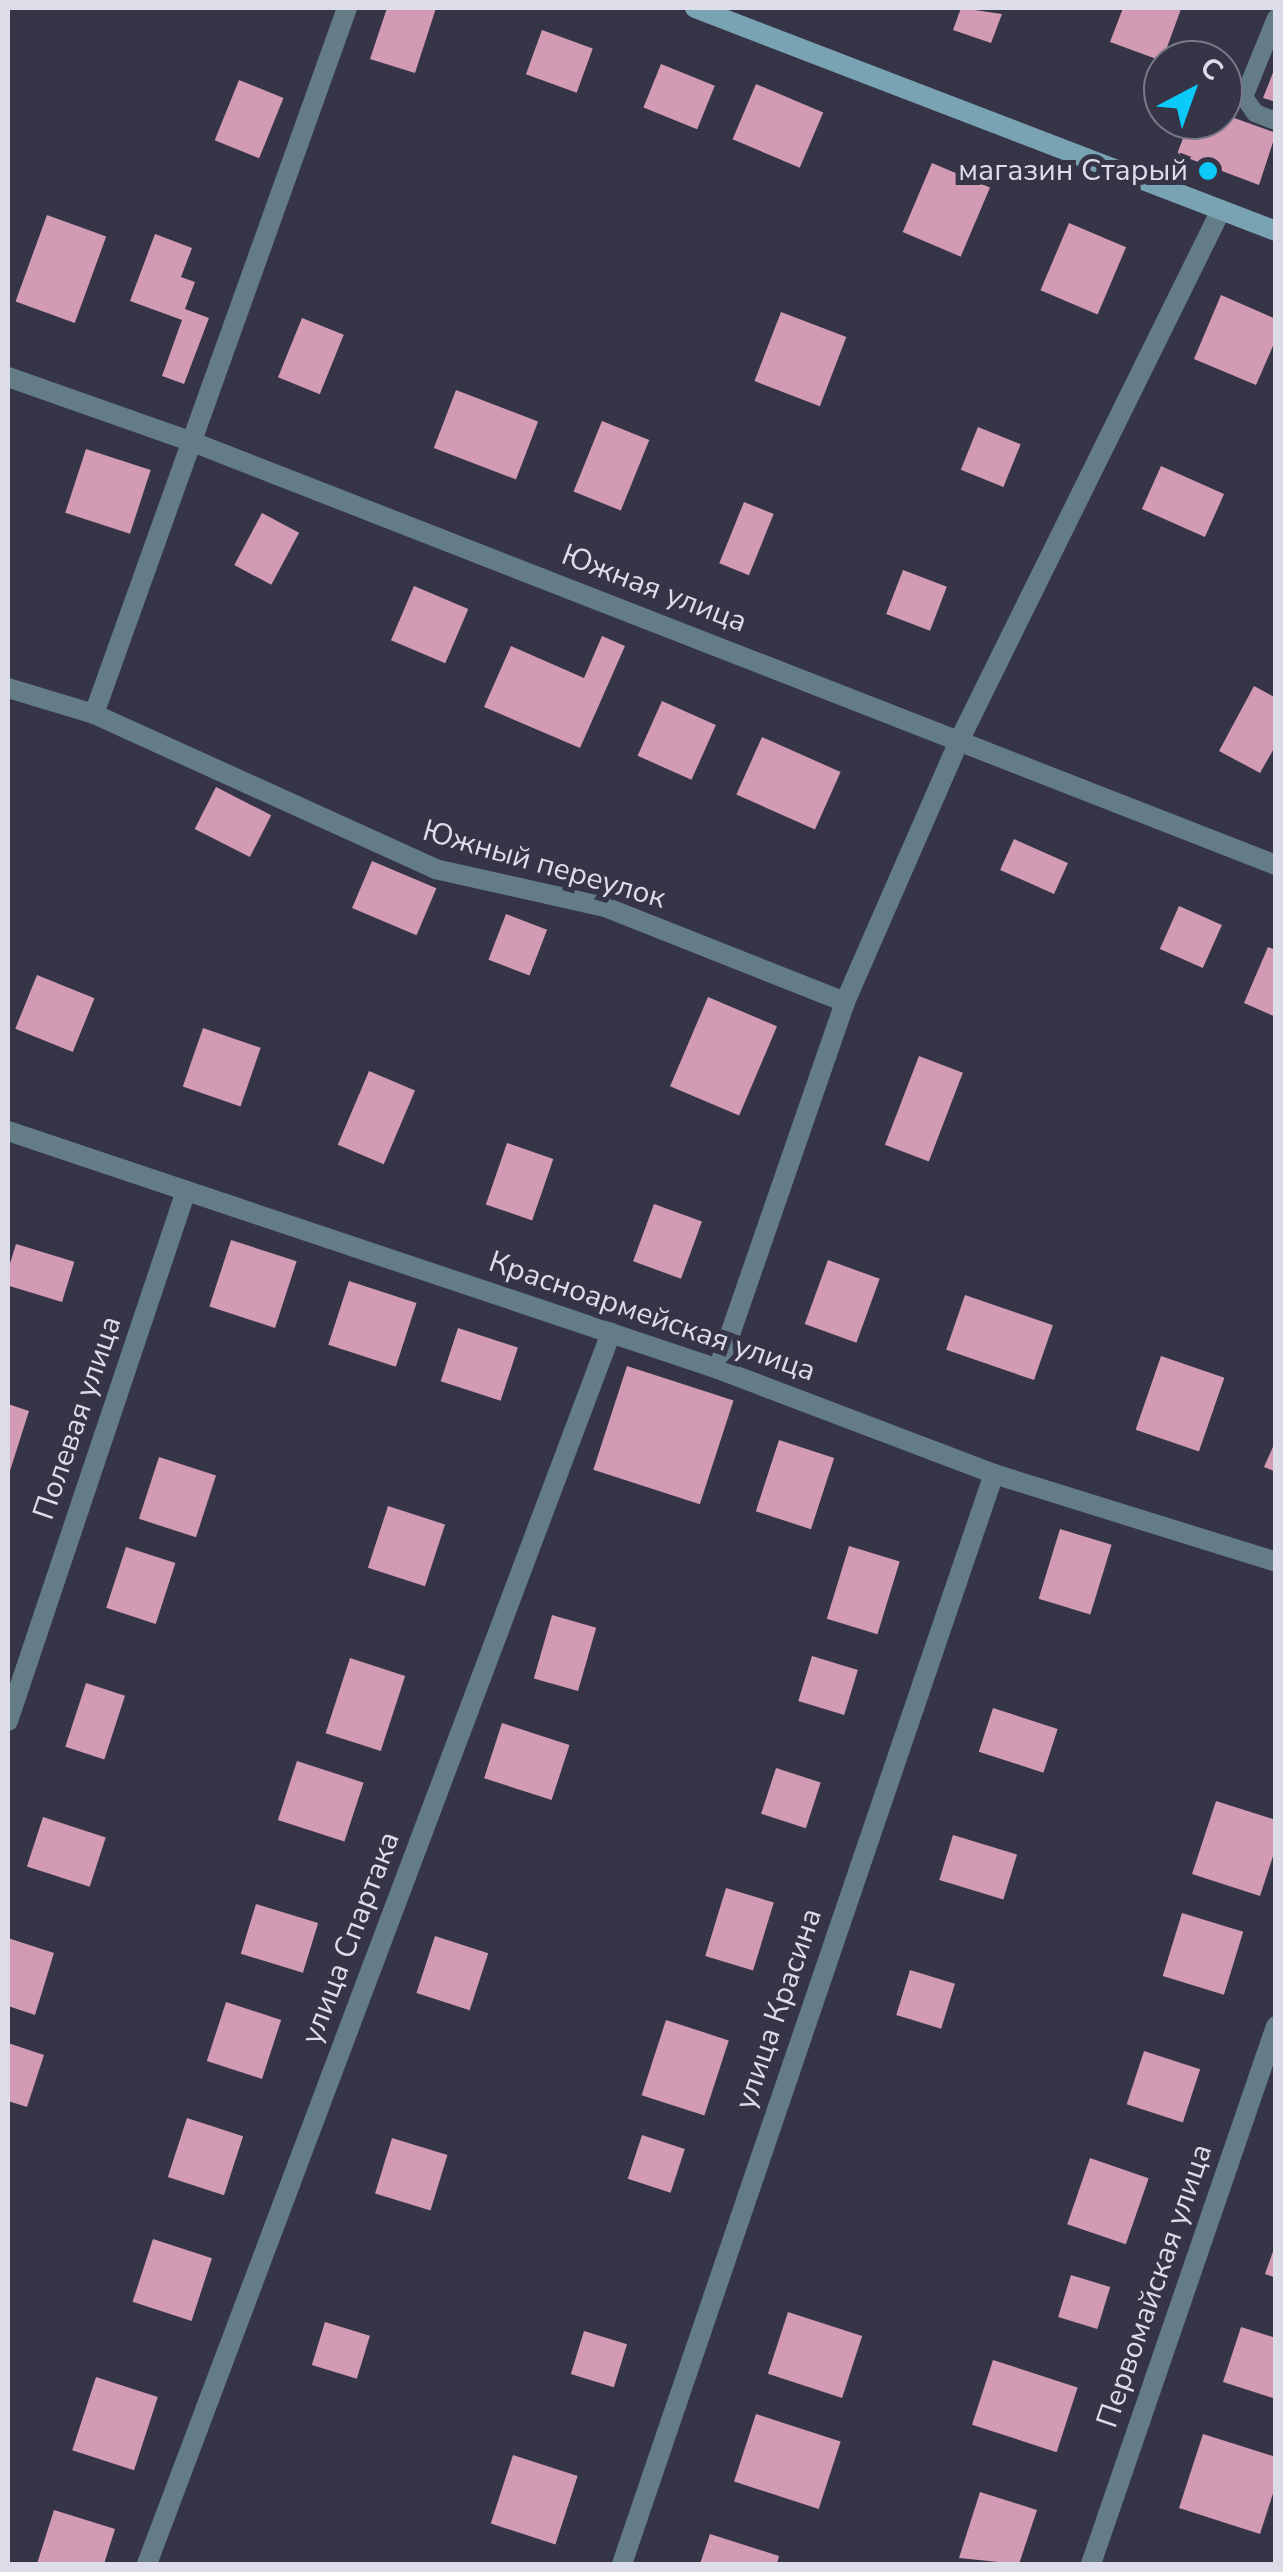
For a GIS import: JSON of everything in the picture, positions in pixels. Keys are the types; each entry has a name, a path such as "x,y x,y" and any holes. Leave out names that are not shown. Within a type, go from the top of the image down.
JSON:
{"main road":[{"path":"695,8 717,12 1276,231"}],"street":[{"path":"94,714 346,8"},
{"path":"718,1369 845,1002 960,741 1221,210"},
{"name":"Южная улица","path":"8,377 190,441 1276,865"},
{"name":"Южный переулок","path":"8,688 94,714 388,851 484,883 605,907 845,1002"},
{"name":"Красноармейская улица","path":"8,1130 718,1369 994,1474 1276,1562"},
{"name":"Полевая улица","path":"8,1721 186,1192"},
{"name":"улица Спартака","path":"147,2564 611,1333"},
{"name":"улица Красина","path":"622,2564 994,1474"},
{"name":"Первомайская улица","path":"1091,2564 1276,2026"}],"lane":[{"path":"1276,18 1244,97 1255,112 1276,122"}],"building":[{"path":"387,8 436,8 415,73 370,59"},
{"path":"961,8 1002,14 991,43 953,30"},
{"path":"1123,8 1181,9 1170,40 1143,40 1143,54 1110,42"},
{"path":"542,30 593,48 577,93 526,74"},
{"path":"661,64 715,86 697,129 643,108"},
{"path":"1276,65 1276,102 1263,98"},
{"path":"239,80 284,98 259,158 215,140"},
{"path":"756,84 823,113 800,168 733,139"},
{"path":"1243,121 1276,133 1259,185 1177,154 1182,140 1243,140"},
{"path":"932,163 990,188 961,257 903,232"},
{"path":"47,215 106,237 75,323 16,301"},
{"path":"1069,223 1126,247 1098,314 1040,290"},
{"path":"155,234 192,248 181,277 195,282 185,309 209,318 184,384 162,376 182,320 130,301"},
{"path":"1221,295 1276,319 1276,339 1256,385 1194,359"},
{"path":"781,312 846,337 820,406 754,381"},
{"path":"302,318 344,335 320,394 278,377"},
{"path":"456,390 538,422 516,479 434,448"},
{"path":"602,421 649,440 621,511 574,491"},
{"path":"978,427 1021,444 1003,487 961,470"},
{"path":"86,449 151,470 130,534 65,513"},
{"path":"1161,466 1224,494 1205,537 1142,509"},
{"path":"744,502 774,514 749,575 719,563"},
{"path":"262,513 299,533 271,585 234,565"},
{"path":"903,570 947,587 930,631 886,614"},
{"path":"414,586 468,609 445,663 391,640"},
{"path":"602,636 625,646 580,748 484,707 511,646 584,678"},
{"path":"1254,686 1276,698 1276,745 1260,773 1219,751"},
{"path":"662,701 716,725 691,780 638,756"},
{"path":"762,737 841,772 815,830 736,795"},
{"path":"216,787 271,815 250,857 195,829"},
{"path":"1014,839 1068,863 1054,894 1000,870"},
{"path":"372,861 436,888 417,935 352,908"},
{"path":"1179,906 1222,925 1203,968 1160,949"},
{"path":"506,914 547,930 530,976 488,960"},
{"path":"1268,947 1276,950 1276,1017 1244,1003"},
{"path":"37,975 94,998 73,1052 15,1029"},
{"path":"708,997 777,1026 739,1116 670,1086"},
{"path":"203,1028 261,1048 240,1106 183,1087"},
{"path":"919,1056 963,1073 929,1162 885,1145"},
{"path":"369,1071 415,1091 384,1164 338,1145"},
{"path":"507,1143 553,1159 532,1220 486,1204"},
{"path":"654,1204 702,1221 681,1279 633,1261"},
{"path":"231,1240 297,1261 275,1328 209,1307"},
{"path":"16,1244 74,1262 62,1302 8,1285"},
{"path":"828,1260 880,1279 856,1343 805,1324"},
{"path":"349,1281 417,1303 396,1367 328,1345"},
{"path":"965,1295 1053,1325 1034,1380 946,1350"},
{"path":"458,1328 518,1347 501,1401 441,1381"},
{"path":"1161,1356 1224,1378 1199,1452 1136,1430"},
{"path":"627,1366 734,1401 700,1504 593,1470"},
{"path":"8,1404 29,1411 8,1477"},
{"path":"779,1440 834,1458 811,1529 756,1511"},
{"path":"1276,1440 1276,1472 1264,1467"},
{"path":"159,1457 216,1476 196,1537 139,1519"},
{"path":"388,1506 445,1525 425,1586 368,1568"},
{"path":"1060,1529 1112,1545 1090,1615 1039,1599"},
{"path":"849,1546 900,1561 877,1634 827,1619"},
{"path":"126,1547 175,1563 156,1624 106,1608"},
{"path":"552,1615 596,1628 578,1691 534,1678"},
{"path":"812,1656 858,1670 844,1715 798,1701"},
{"path":"350,1658 405,1676 381,1751 326,1733"},
{"path":"86,1683 125,1696 104,1759 65,1747"},
{"path":"993,1708 1058,1729 1043,1773 979,1752"},
{"path":"502,1723 570,1745 552,1800 484,1778"},
{"path":"297,1761 364,1783 344,1842 278,1820"},
{"path":"776,1768 821,1783 806,1828 761,1814"},
{"path":"1216,1801 1276,1820 1276,1847 1260,1896 1192,1874"},
{"path":"43,1817 106,1837 90,1887 27,1866"},
{"path":"953,1835 1017,1855 1003,1900 939,1880"},
{"path":"726,1888 774,1903 753,1971 705,1956"},
{"path":"256,1904 318,1923 303,1973 241,1954"},
{"path":"1182,1913 1243,1932 1224,1995 1163,1976"},
{"path":"435,1936 488,1953 470,2010 416,1993"},
{"path":"8,1938 54,1953 35,2015 8,2006"},
{"path":"910,1970 955,1984 941,2029 896,2015"},
{"path":"226,2002 281,2020 262,2079 207,2061"},
{"path":"666,2020 729,2040 704,2116 642,2095"},
{"path":"8,2043 44,2055 27,2107 8,2101"},
{"path":"1144,2051 1200,2069 1183,2122 1127,2104"},
{"path":"187,2118 243,2136 224,2195 168,2177"},
{"path":"642,2135 685,2149 671,2193 628,2179"},
{"path":"392,2138 447,2155 431,2210 375,2193"},
{"path":"1090,2158 1149,2178 1126,2244 1067,2224"},
{"path":"153,2239 212,2258 192,2321 133,2302"},
{"path":"1276,2243 1276,2278 1265,2274"},
{"path":"1071,2275 1110,2287 1097,2329 1058,2317"},
{"path":"788,2312 862,2336 842,2398 768,2374"},
{"path":"325,2322 370,2336 357,2379 312,2365"},
{"path":"1241,2327 1276,2338 1276,2399 1223,2382"},
{"path":"584,2331 627,2344 614,2387 571,2374"},
{"path":"993,2360 1078,2388 1057,2452 972,2425"},
{"path":"96,2377 158,2397 134,2470 72,2450"},
{"path":"756,2414 841,2442 819,2509 734,2482"},
{"path":"1203,2434 1276,2457 1276,2484 1260,2534 1179,2508"},
{"path":"513,2455 578,2476 555,2544 491,2523"},
{"path":"980,2492 1037,2510 1019,2564 959,2558"},
{"path":"54,2510 115,2529 104,2564 37,2564"},
{"path":"710,2534 779,2556 777,2564 700,2564"}],"place":[{"name":"магазин Старый","path":"1208,171"}]}
